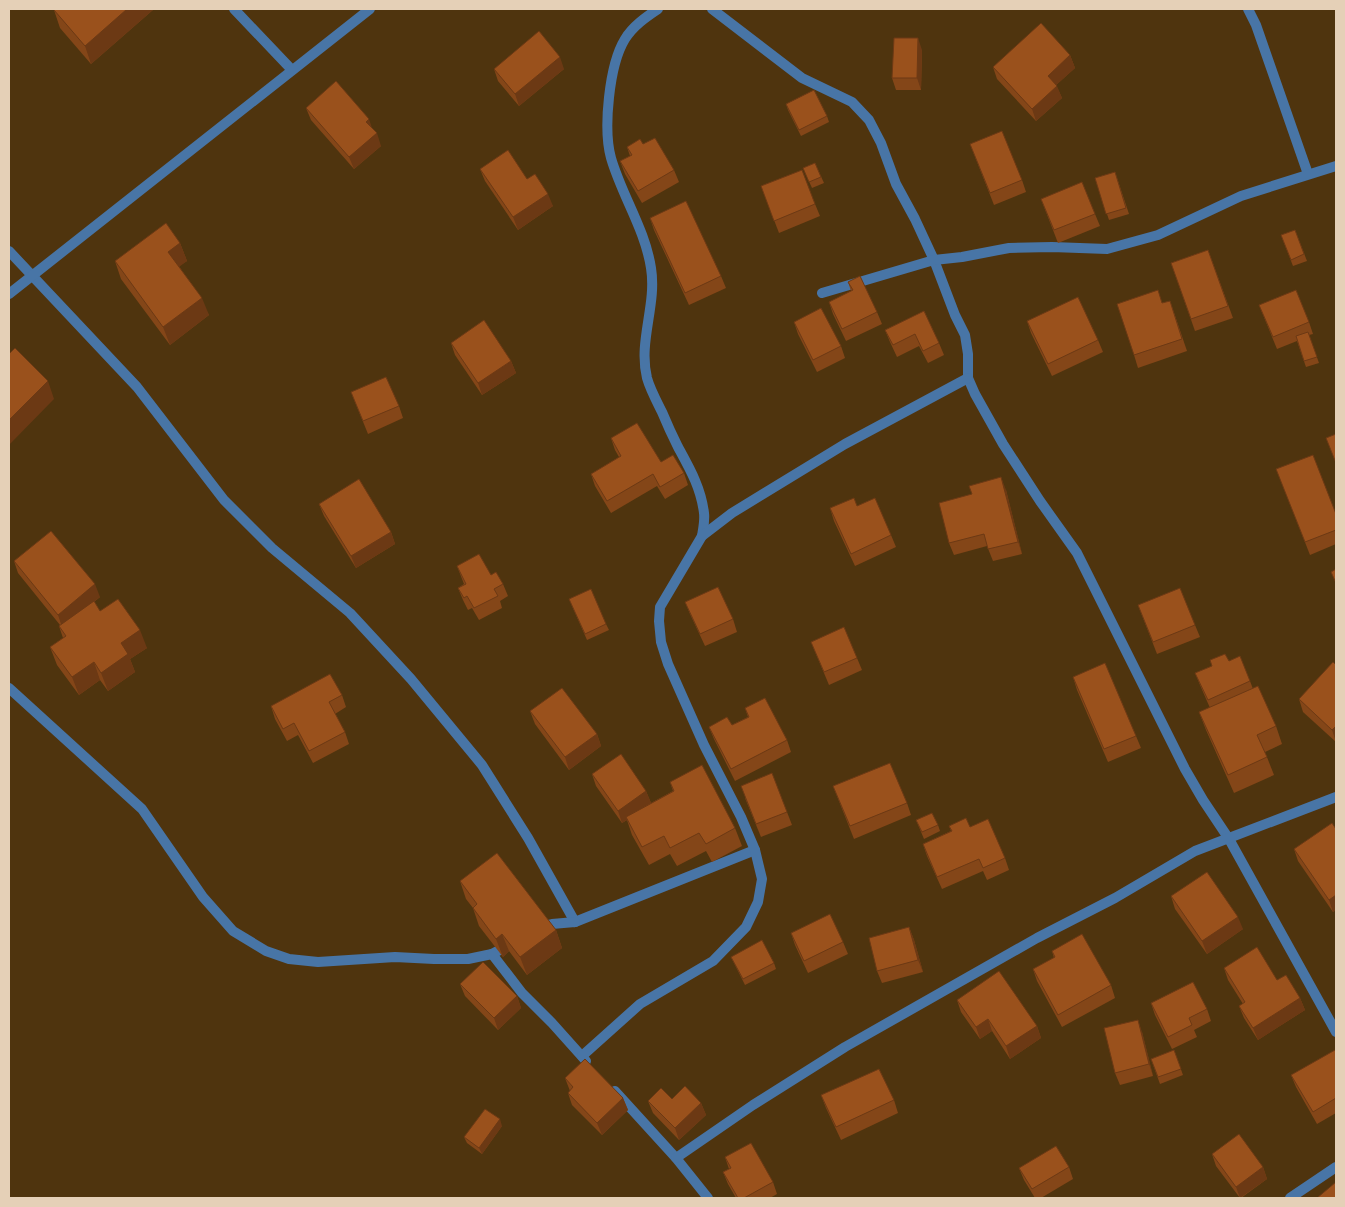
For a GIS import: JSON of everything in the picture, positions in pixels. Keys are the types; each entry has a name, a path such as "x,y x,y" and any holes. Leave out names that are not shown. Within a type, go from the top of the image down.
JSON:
{"street":[{"path":"234,9 292,70"},
{"path":"9,294 370,9"},
{"path":"658,9 640,22 625,38 617,55 611,81 609,133 611,156 620,182 634,212 651,269 652,290 645,333 644,356 647,379 699,488 704,515 702,536"},
{"path":"712,9 802,78 852,102 868,120 881,143 896,184 934,260 964,335 968,354 968,378 974,394 1040,502 1077,553 1185,768 1203,800 1229,839 1336,1032"},
{"path":"1248,9 1256,25 1308,174"},
{"path":"822,293 934,260 1009,248 1107,249 1158,235 1241,196 1336,166"},
{"path":"9,250 137,387 224,500 272,548 350,613 411,679 482,765 528,838 575,922"},
{"path":"582,1056 640,1004 712,961 746,927 758,902 762,880 755,850 741,817 685,704 661,642 660,607 702,536 732,513 845,444 968,378"},
{"path":"9,688 142,809 203,898 233,931 266,951 289,959 318,962 395,957 468,959 492,954 516,940"},
{"path":"676,1158 845,1047 1037,938 1115,898 1195,851 1336,797"},
{"path":"530,931 552,924 575,922 755,850"},
{"path":"492,954 522,993 596,1071"},
{"path":"609,1085 676,1158 708,1198"},
{"path":"1290,1198 1336,1167"}],"building":[{"path":"127,9 85,46 54,10"},
{"path":"1041,23 1070,55 1048,76 1057,86 1032,109 993,67"},
{"path":"539,31 560,57 515,94 494,69"},
{"path":"894,38 918,38 917,78 892,78"},
{"path":"336,81 369,119 366,122 377,133 349,157 306,108"},
{"path":"814,90 827,116 799,130 786,104"},
{"path":"1002,131 1022,180 990,193 970,144"},
{"path":"655,138 674,170 638,191 620,161 632,155 627,147 640,139 643,144"},
{"path":"508,150 527,179 535,174 548,194 513,217 480,169"},
{"path":"815,163 821,177 809,182 803,168"},
{"path":"802,170 815,204 774,221 761,186"},
{"path":"1115,172 1126,208 1106,214 1095,178"},
{"path":"1082,182 1095,214 1054,230 1041,199"},
{"path":"686,201 721,276 685,293 650,218"},
{"path":"166,223 180,243 168,252 202,298 163,327 115,261"},
{"path":"1295,230 1304,254 1291,260 1281,235"},
{"path":"1208,250 1228,306 1191,319 1171,263"},
{"path":"860,276 877,312 842,329 829,302 853,290 848,282"},
{"path":"1158,290 1162,303 1170,301 1182,339 1134,355 1117,304"},
{"path":"1296,290 1309,322 1273,337 1259,305"},
{"path":"1078,297 1098,340 1048,364 1027,321"},
{"path":"821,308 841,346 813,360 794,322"},
{"path":"924,311 939,343 923,351 915,334 893,345 885,330"},
{"path":"484,320 511,361 478,383 451,343"},
{"path":"1308,332 1317,357 1304,361 1296,336"},
{"path":"15,348 48,381 9,420 9,354"},
{"path":"386,377 399,406 363,421 351,392"},
{"path":"637,423 661,462 673,455 684,473 660,487 653,474 607,501 591,474 621,456 611,438"},
{"path":"1336,434 1336,463 1326,438"},
{"path":"1313,455 1336,514 1336,530 1305,542 1276,469"},
{"path":"1001,477 1018,542 988,549 984,534 949,543 939,503 972,494 969,486"},
{"path":"359,479 391,532 351,556 319,504"},
{"path":"854,498 857,506 875,498 891,535 851,554 830,508"},
{"path":"51,531 95,584 58,615 14,561"},
{"path":"479,554 491,575 496,572 503,584 494,589 498,596 474,608 467,596 464,598 458,588 466,584 457,566"},
{"path":"1336,569 1336,583 1331,572"},
{"path":"718,587 733,619 700,634 685,602"},
{"path":"1180,588 1195,625 1153,642 1138,605"},
{"path":"591,589 606,624 585,634 569,599"},
{"path":"118,599 140,630 121,643 128,654 101,673 94,662 72,677 50,647 66,636 59,626 94,601 100,611"},
{"path":"844,627 857,658 824,672 811,642"},
{"path":"1225,654 1229,661 1240,656 1250,681 1208,700 1195,673 1212,666 1210,660"},
{"path":"1333,662 1336,665 1336,726 1332,730 1299,699"},
{"path":"1105,663 1136,736 1104,749 1073,677"},
{"path":"330,674 342,695 329,702 345,732 309,751 294,723 283,729 271,706"},
{"path":"1258,686 1276,726 1257,735 1267,757 1228,775 1199,712"},
{"path":"562,688 597,734 565,757 530,711"},
{"path":"765,698 787,740 731,769 709,727 727,717 732,725 749,717 745,708"},
{"path":"621,754 646,791 618,811 592,774"},
{"path":"890,763 907,803 850,826 833,786"},
{"path":"702,765 735,828 706,844 699,833 670,848 664,836 642,847 626,817 674,791 670,782"},
{"path":"772,773 787,812 756,824 741,786"},
{"path":"932,813 938,825 922,832 916,820"},
{"path":"966,818 970,827 988,819 1005,858 983,868 979,859 937,877 923,844 952,831 949,826"},
{"path":"1332,823 1336,829 1336,895 1329,900 1294,849"},
{"path":"497,853 556,930 520,957 502,934 496,939 473,908 477,904 460,881"},
{"path":"1207,872 1238,917 1202,941 1171,896"},
{"path":"830,914 843,942 804,961 791,933"},
{"path":"909,927 918,960 877,971 869,938"},
{"path":"1082,934 1111,985 1058,1015 1033,969 1055,957 1052,951"},
{"path":"762,940 774,963 743,979 731,957"},
{"path":"1257,947 1277,980 1286,975 1300,998 1253,1028 1239,1006 1245,1002 1224,968"},
{"path":"483,962 517,996 494,1018 460,984"},
{"path":"999,971 1037,1026 1006,1046 988,1019 976,1027 957,1000"},
{"path":"1193,982 1207,1009 1189,1018 1192,1025 1168,1037 1151,1003"},
{"path":"1138,1020 1149,1064 1115,1073 1104,1028"},
{"path":"1174,1050 1181,1069 1158,1077 1151,1059"},
{"path":"1335,1050 1336,1098 1313,1112 1291,1075"},
{"path":"585,1059 623,1098 597,1123 568,1093 573,1087 565,1078"},
{"path":"879,1069 894,1100 836,1127 821,1095"},
{"path":"685,1086 701,1103 675,1128 648,1101 661,1088 672,1099"},
{"path":"485,1109 500,1119 479,1148 464,1137"},
{"path":"1239,1134 1263,1167 1236,1187 1212,1154"},
{"path":"751,1143 773,1182 744,1198 738,1198 723,1172 731,1168 725,1157"},
{"path":"1056,1146 1069,1167 1032,1189 1019,1168"},
{"path":"1336,1182 1336,1198 1317,1198"}]}
